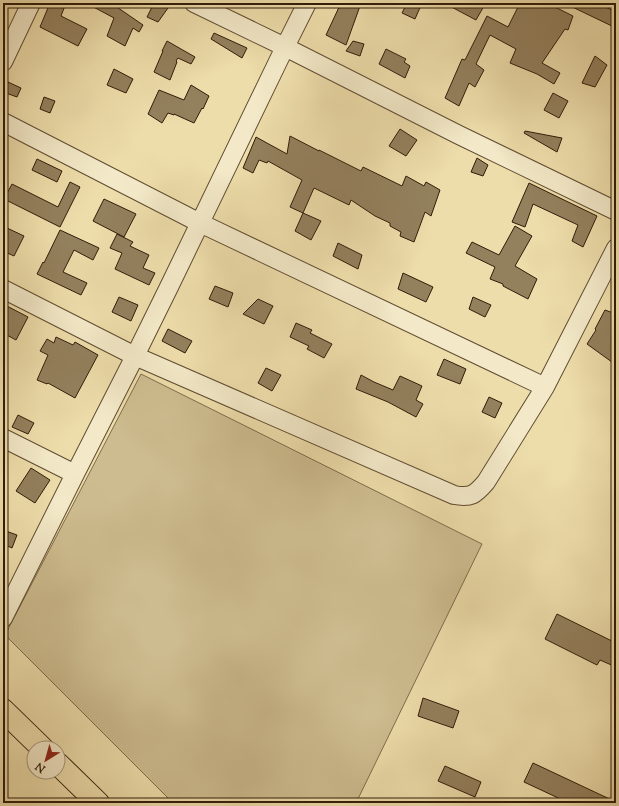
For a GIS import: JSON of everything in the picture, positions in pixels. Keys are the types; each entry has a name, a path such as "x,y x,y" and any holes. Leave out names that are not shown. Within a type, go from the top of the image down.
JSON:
{"main road":[{"path":"3,710 34,740"},
{"path":"3,731 26,754"},
{"path":"66,772 98,803"},
{"path":"53,780 76,803"}],"street":[{"path":"3,62 31,3"},
{"path":"194,3 459,135 616,211"},
{"path":"3,618 74,474 135,356 307,3"},
{"path":"3,122 200,223 545,387"},
{"path":"3,289 135,356 454,495 465,497 478,491 486,482 545,387 616,248"},
{"path":"3,438 74,474"}],"shaded area":[{"path":"141,374 482,544 356,803 173,803 5,635"}],"building":[{"path":"50,3 66,3 61,16 87,29 78,46 40,27"},
{"path":"86,3 111,3 143,25 139,32 133,28 125,46 107,36 114,18"},
{"path":"154,3 158,3 168,8 158,22 147,17"},
{"path":"341,3 353,3 360,6 346,45 326,35"},
{"path":"407,3 422,3 415,19 402,13"},
{"path":"444,3 477,3 484,6 476,20"},
{"path":"520,3 547,3 573,16 568,30 565,29 542,63 560,73 554,84 537,74 510,63 516,49 490,35 476,64 484,70 475,87 469,83 459,106 445,98 462,59 465,60 487,16 508,27"},
{"path":"564,3 597,3 616,12 616,28"},
{"path":"214,33 247,48 242,58 211,39"},
{"path":"167,41 195,57 191,64 178,58 170,80 154,72"},
{"path":"353,41 364,44 360,56 346,51"},
{"path":"386,49 406,59 404,62 410,66 405,78 379,64"},
{"path":"595,56 607,65 595,87 582,83"},
{"path":"114,69 133,79 126,93 107,85"},
{"path":"8,82 21,88 17,97 3,92"},
{"path":"191,85 209,96 194,123 174,114 168,113 162,123 148,114 159,90 184,100"},
{"path":"553,93 568,101 559,118 544,110"},
{"path":"44,97 55,101 50,113 40,109"},
{"path":"400,129 417,140 406,156 389,146"},
{"path":"525,131 562,138 557,152 524,133"},
{"path":"290,136 361,171 363,167 402,186 406,176 424,186 426,182 440,190 431,216 425,212 414,242 400,236 401,232 390,226 390,223 375,216 351,200 349,205 314,188 303,213 290,207 302,180 268,161 267,163 259,160 253,173 243,168 256,137 287,154"},
{"path":"477,158 488,165 483,176 471,172"},
{"path":"37,159 62,171 57,182 32,170"},
{"path":"70,182 80,187 60,227 4,199 12,184 58,207"},
{"path":"529,183 597,216 583,247 572,241 578,225 533,204 525,227 512,222"},
{"path":"104,199 136,214 124,237 93,221"},
{"path":"303,213 321,221 311,240 295,231"},
{"path":"515,226 532,236 515,266 537,279 528,299 503,286 503,284 490,279 495,267 466,253 472,242 499,255"},
{"path":"7,228 24,236 14,256 3,251 3,236"},
{"path":"60,230 99,248 93,260 74,250 63,272 87,283 81,295 37,274"},
{"path":"117,234 133,242 130,246 149,255 143,268 155,273 149,285 115,269 122,253 110,248"},
{"path":"338,243 362,255 358,269 333,256"},
{"path":"403,273 433,287 426,302 398,289"},
{"path":"215,286 233,293 228,307 209,299"},
{"path":"119,297 138,305 131,321 112,312"},
{"path":"473,297 491,305 485,317 469,309"},
{"path":"258,299 273,306 264,324 243,314"},
{"path":"3,304 28,317 16,340 3,333"},
{"path":"605,310 616,314 616,365 587,344 596,330 595,329"},
{"path":"296,323 312,330 310,333 332,344 324,358 307,349 309,346 290,337"},
{"path":"168,329 192,341 185,353 162,341"},
{"path":"56,337 73,345 75,342 98,355 75,398 48,383 47,384 37,380 48,355 40,351 47,339 54,343"},
{"path":"444,359 466,369 460,384 437,375"},
{"path":"266,368 281,375 272,391 258,383"},
{"path":"361,375 393,390 400,376 422,386 416,400 423,404 416,417 388,402 356,389"},
{"path":"489,397 502,403 495,418 482,412"},
{"path":"18,415 34,423 28,434 12,427"},
{"path":"31,468 50,480 35,503 16,491"},
{"path":"3,530 17,535 12,548 3,544"},
{"path":"557,614 616,643 616,667 600,660 597,665 545,639"},
{"path":"423,698 459,711 453,728 418,716"},
{"path":"533,763 616,803 569,803 524,782"},
{"path":"445,766 481,782 475,797 438,781"}]}
